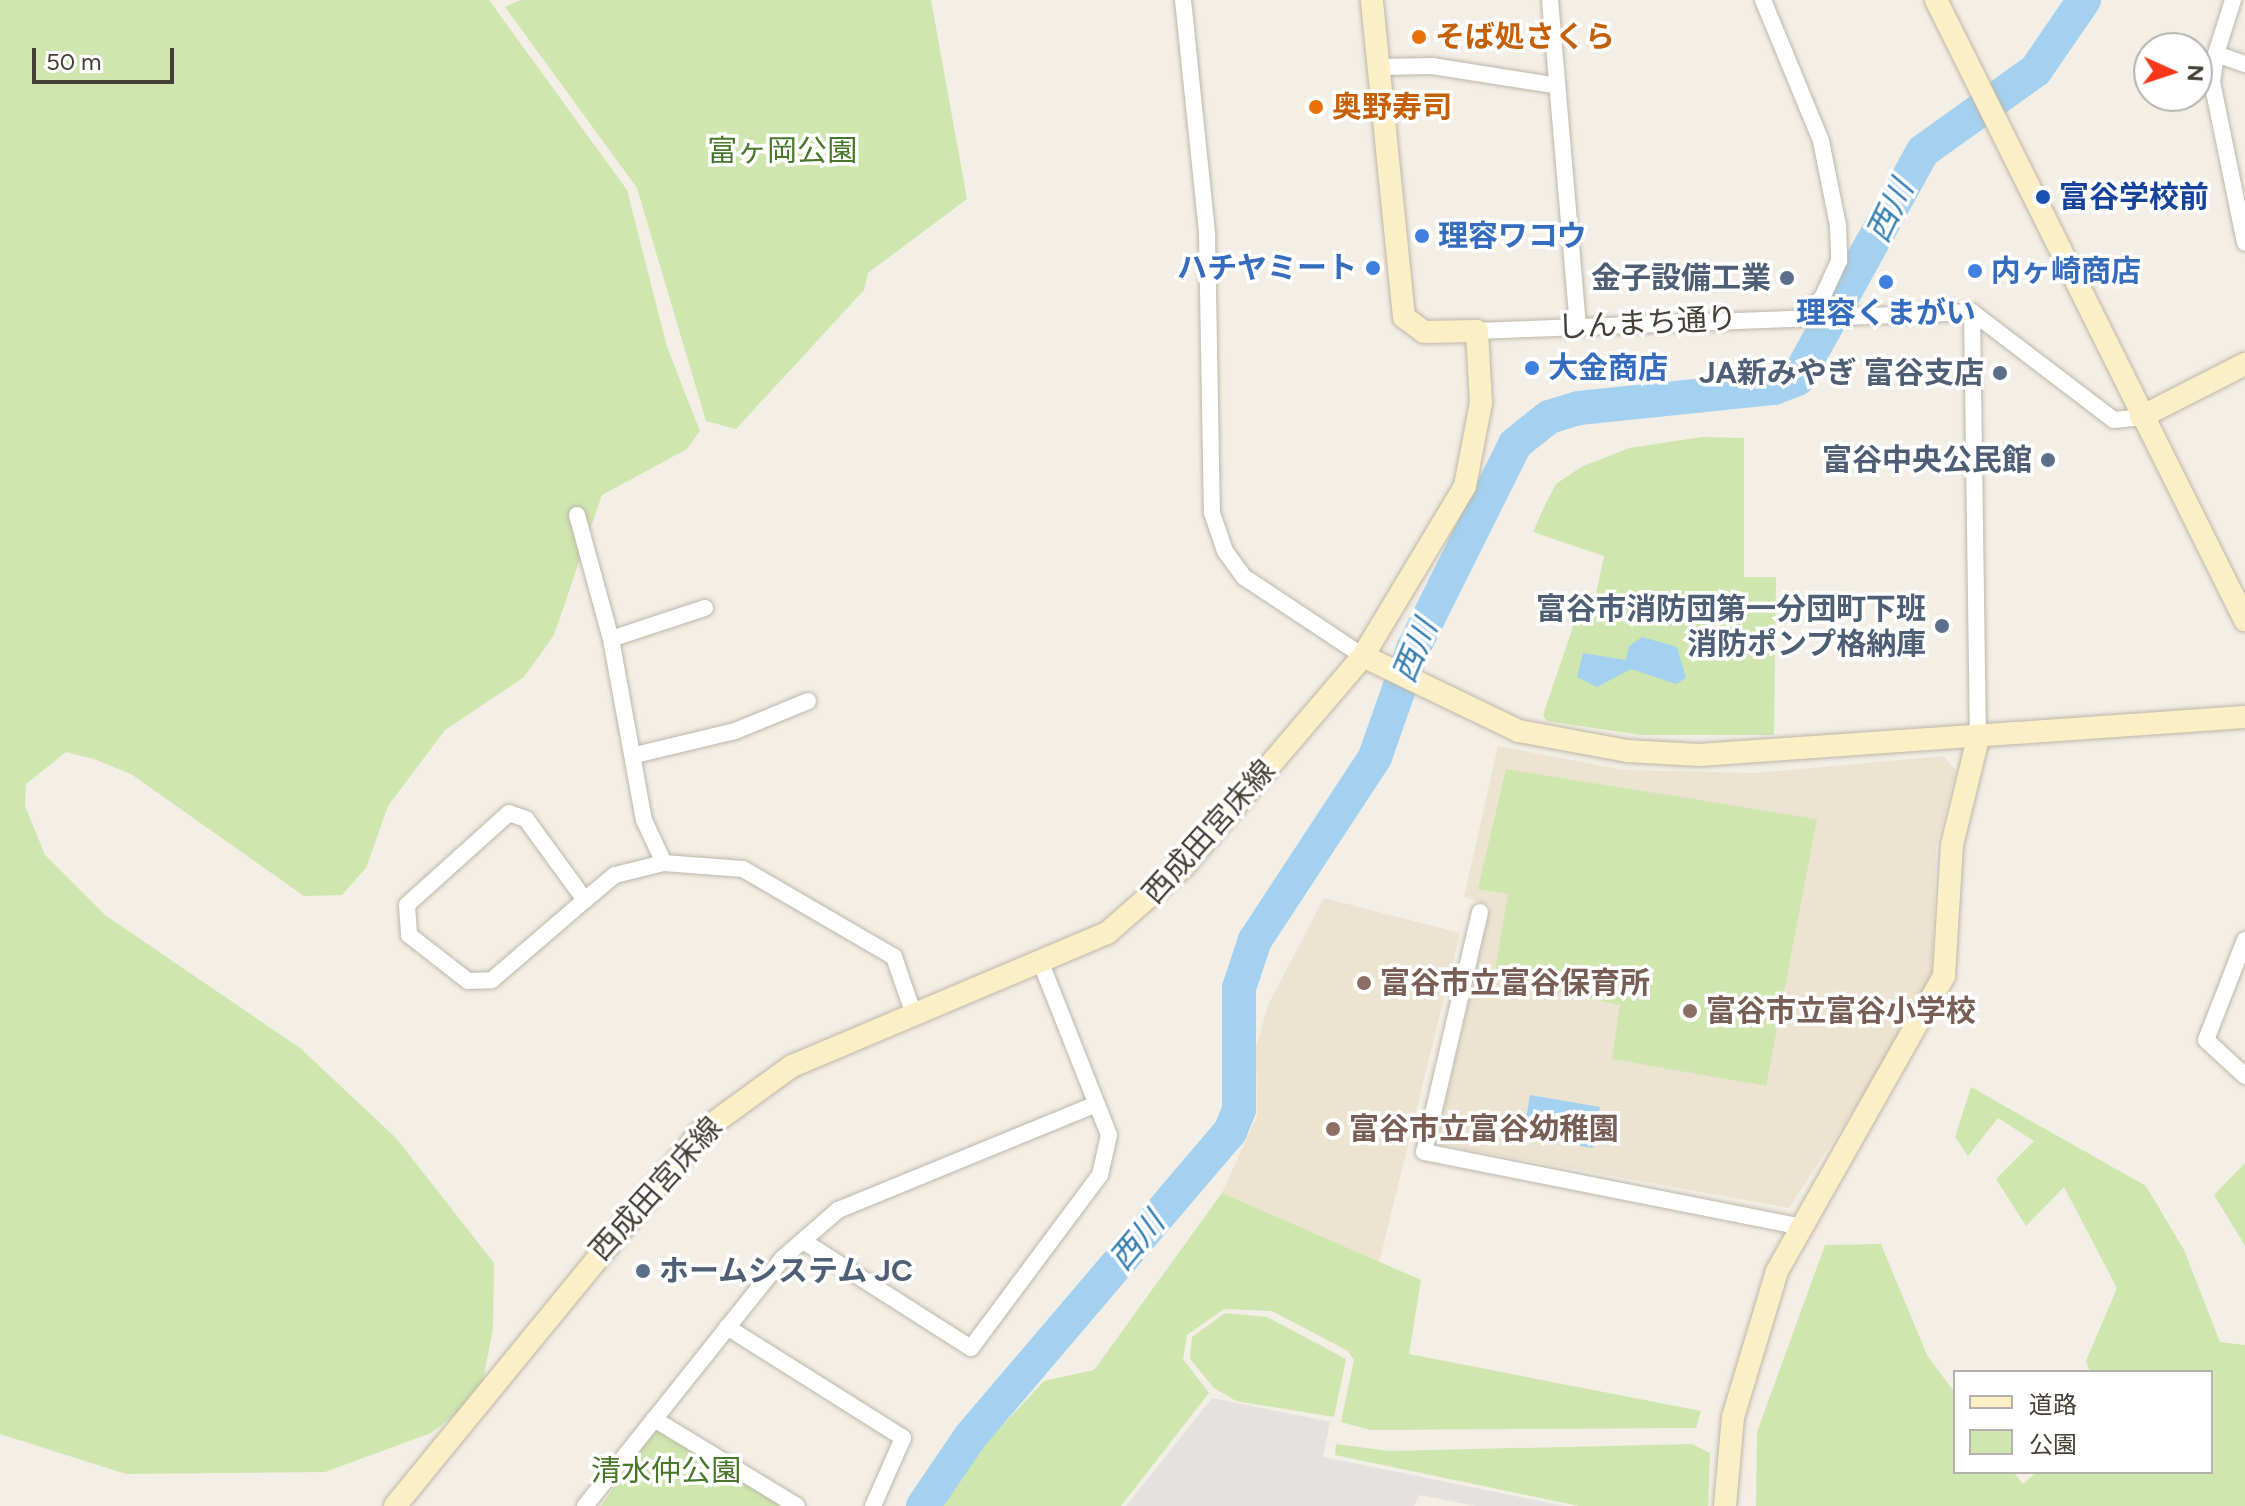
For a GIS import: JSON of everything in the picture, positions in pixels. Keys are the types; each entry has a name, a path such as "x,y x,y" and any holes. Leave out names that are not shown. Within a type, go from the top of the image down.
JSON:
{"street":[{"path":"1183,0 1207,232 1212,513 1225,551 1244,577 1373,662 1429,694 1519,731 1627,751 1699,755 1978,738 2245,717"},
{"path":"1372,0 1404,317 1424,332 1477,331"},
{"path":"1550,0 1554,85 1578,327"},
{"path":"1763,0 1821,141 1838,225 1839,261 1822,298 1809,316"},
{"path":"1936,0 2220,579 2245,620"},
{"path":"2233,0 2216,54 2212,82 2245,243"},
{"path":"2216,54 2245,64"},
{"path":"1379,67 1432,66 1554,85"},
{"path":"1972,312 2114,420 2141,417 2245,364"},
{"path":"1725,1506 1733,1417 1750,1349 1777,1271 1944,976 1952,845 1978,738 1972,312"},
{"name":"しんまち通り","path":"1477,331 1972,312"},
{"name":"西成田宮床線","path":"395,1506 700,1133 792,1066 1042,966 1107,933 1183,867 1373,662 1465,486 1481,403 1477,331"},
{"path":"577,515 611,639 635,755 644,820 664,863"},
{"path":"2220,579 2245,600"},
{"path":"611,639 705,608"},
{"path":"635,755 735,731 808,701"},
{"path":"585,900 526,819 509,813 407,905 409,935 468,981 492,980 615,875 664,863 743,869 894,957 914,1015"},
{"path":"1480,912 1424,1152 1803,1227"},
{"path":"2245,940 2206,1040 2245,1076"},
{"path":"803,1241 971,1348 1100,1175 1109,1135 1042,966"},
{"path":"585,1506 727,1327 803,1241 867,1195 1096,1104"},
{"path":"727,1327 903,1438 873,1506"},
{"path":"654,1419 797,1506"}],"shaded area":[{"name":"富谷市立富谷小学校","path":"1498,746 1624,770 1755,773 1944,756 1956,771 1936,847 1932,974 1894,1048 1789,1208 1436,1144 1491,905 1464,897"},
{"name":"富谷市立富谷幼稚園","path":"1324,898 1460,933 1379,1262 1222,1193 1257,1116 1256,1047 1268,1005"},
{"path":"1212,1398 1330,1422 1323,1457 1564,1506 1476,1506 1420,1495 1414,1506 1126,1506"}],"green space":[{"path":"0,0 489,0 627,190 667,347 700,431 687,449 602,495 554,635 524,677 445,730 388,806 366,868 342,895 304,896 131,774 94,759 66,752 26,784 25,806 45,855 105,915 300,1048 396,1138 494,1263 493,1329 480,1395 431,1433 325,1472 126,1474 0,1434"},
{"name":"富ヶ岡公園","path":"520,0 931,0 967,199 868,273 864,290 736,429 706,421 637,188 505,7"},
{"path":"1702,437 1744,438 1744,577 1776,577 1774,735 1641,735 1547,721 1543,715 1575,621 1590,621 1604,556 1533,532 1556,484 1581,467 1629,448"},
{"path":"1506,769 1817,819 1766,1086 1612,1059 1620,1005 1494,978 1508,894 1478,889"},
{"path":"1971,1087 2146,1186 2184,1250 2220,1342 2245,1345 2245,1506 1756,1506 1757,1432 1825,1245 1881,1244 1927,1355 1953,1390 1953,1474 2015,1474 2023,1484 2035,1474 2213,1474 2213,1370 2089,1370 2086,1361 2117,1288 2064,1187 2026,1226 1996,1179 2034,1141 1998,1118 1968,1156 1955,1137"},
{"path":"2245,1163 2245,1246 2214,1195"},
{"path":"1222,1193 1421,1280 1409,1354 1701,1411 1696,1428 1370,1430 1341,1422 1354,1360 1348,1351 1272,1311 1224,1309 1187,1335 1183,1359 1209,1393 1121,1506 941,1506 959,1472 1044,1381 1094,1370"},
{"path":"1225,1313 1267,1317 1346,1359 1334,1417 1236,1401 1214,1388 1190,1359 1192,1337"},
{"name":"清水仲公園","path":"658,1426 786,1506 601,1506"},
{"path":"1336,1444 1389,1451 1692,1444 1710,1453 1708,1506 1579,1506 1335,1455"}],"water":[{"path":"1642,637 1677,647 1686,678 1676,684 1631,669 1597,687 1577,677 1583,653 1626,660 1629,646"},
{"path":"1530,1095 1600,1107 1593,1148 1523,1136"}],"waterway":[{"name":"西川","path":"923,1506 970,1437 1230,1132 1239,1110 1239,988 1255,940 1375,757 1413,649 1515,444 1549,417 1579,408 1774,388 1797,379 1923,151 2036,70 2084,0"}],"place":[{"name":"そば処さくら","path":"1419,37"},
{"name":"奥野寿司","path":"1316,107"},
{"name":"富谷学校前","path":"2043,197"},
{"name":"理容ワコウ","path":"1422,236"},
{"name":"ハチヤミート","path":"1373,268"},
{"name":"内ヶ崎商店","path":"1975,271"},
{"name":"金子設備工業","path":"1787,278"},
{"name":"理容くまがい","path":"1886,282"},
{"name":"大金商店","path":"1532,368"},
{"name":"JA新みやぎ 富谷支店","path":"2000,373"},
{"name":"富谷中央公民館","path":"2048,460"},
{"name":"富谷市消防団第一分団町下班 消防ポンプ格納庫","path":"1942,626"},
{"name":"富谷市立富谷保育所","path":"1364,983"},
{"name":"富谷市立富谷小学校","path":"1690,1011"},
{"name":"富谷市立富谷幼稚園","path":"1333,1129"},
{"name":"ホームシステム JC","path":"643,1271"}]}
